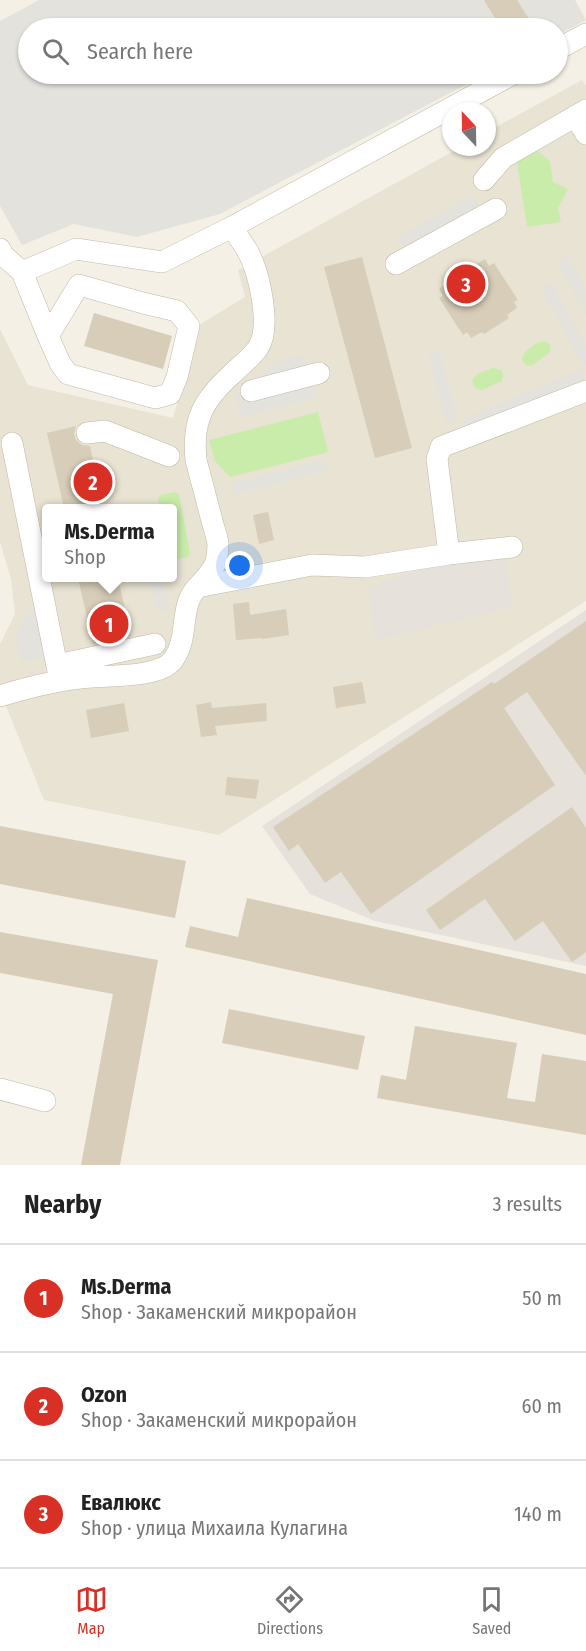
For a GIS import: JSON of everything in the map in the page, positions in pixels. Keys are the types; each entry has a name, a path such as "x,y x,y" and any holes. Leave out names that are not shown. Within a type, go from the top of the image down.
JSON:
{"street":[{"path":"568,44 586,34"},
{"path":"22,272 76,249 162,262 232,227 495,84"},
{"path":"484,180 502,158 582,120"},
{"path":"396,264 496,209"},
{"path":"58,673 82,677 127,675 164,668 171,662 183,639 188,602 197,587 209,577 217,560 218,544 196,460 196,431 207,401 216,388 257,349 264,337 265,324 257,278 248,252 232,227"},
{"path":"0,249 3,255 22,272 48,336 60,363 68,374 155,398 170,394 177,377 189,326 177,311 141,309 79,285 48,336"},
{"path":"251,391 319,373"},
{"path":"449,554 437,459 441,447 586,392"},
{"path":"87,433 105,431 169,456"},
{"path":"12,443 58,673"},
{"path":"197,587 312,565 365,567 513,547"},
{"path":"0,696 32,686 58,673 155,644"},
{"path":"0,1089 45,1101"}],"shaded area":[{"path":"39,0 575,0 586,20 568,30 568,18 18,18 18,84 467,84 220,214 137,237 74,224 22,245 0,206 0,21"},
{"path":"582,80 586,86 586,601 219,835 44,800 0,686 0,644 15,614 11,579 0,542 0,329 28,385 173,418 199,325 245,297 238,270 445,156 496,156 496,127"},
{"path":"473,195 479,207 404,248 398,237"},
{"path":"568,257 586,291 586,315 557,262"},
{"path":"551,282 586,346 586,364 583,365 541,288"},
{"path":"439,349 458,420 446,423 428,352"},
{"path":"304,354 315,398 240,417 235,395 277,361"},
{"path":"581,370 584,379 468,427 464,418"},
{"path":"325,459 328,470 235,494 233,483"},
{"path":"505,557 512,607 376,640 368,587 442,564"},
{"path":"151,582 163,582 169,610 157,612"},
{"path":"586,610 586,966 375,921 310,894 262,826"},
{"path":"38,611 48,656 21,662 16,636 27,613"}],"green space":[{"path":"535,149 550,161 553,182 568,189 558,208 561,222 527,227 517,162"},
{"path":"543,341 550,344 551,351 533,365 526,366 522,360 527,351"},
{"path":"493,368 501,370 502,381 482,390 475,388 473,378"},
{"path":"318,412 328,452 230,477 215,461 209,440"},
{"path":"175,492 179,495 190,553 188,557 177,559 177,504 159,504 160,495"}],"building":[{"path":"484,0 517,0 528,18 495,18"},
{"path":"362,257 412,448 375,458 324,267"},
{"path":"485,259 489,266 494,263 518,300 514,302 517,308 507,315 509,318 484,334 482,332 471,338 467,332 463,335 439,298 443,296 439,289 449,282 448,279 473,263 474,266"},
{"path":"94,313 172,336 163,369 84,346"},
{"path":"76,426 74,434 76,440 82,445 90,446 102,504 63,504 47,433"},
{"path":"268,512 274,540 259,544 253,515"},
{"path":"79,582 119,582 131,636 93,644"},
{"path":"249,602 250,615 286,609 289,635 236,640 233,604"},
{"path":"586,621 586,776 527,692 504,708 555,785 371,914 341,872 325,883 298,844 289,851 273,827 492,682 494,684"},
{"path":"362,682 366,703 336,708 333,687"},
{"path":"211,702 212,708 266,703 267,721 215,726 217,735 201,737 196,705"},
{"path":"124,703 129,731 91,738 86,710"},
{"path":"227,777 259,780 256,799 225,795"},
{"path":"572,807 586,828 586,952 572,962 543,921 515,941 485,899 440,930 426,910"},
{"path":"0,826 186,861 175,918 0,884"},
{"path":"247,898 586,974 586,1035 185,947 190,926 238,937"},
{"path":"0,932 158,960 120,1165 81,1165 113,994 0,973"},
{"path":"229,1009 365,1036 358,1070 222,1043"},
{"path":"415,1026 517,1043 507,1098 535,1102 542,1054 586,1061 586,1135 377,1098 381,1075 406,1080"}],"place":[{"name":"Евалюкс","path":"466,284"},
{"name":"Ozon","path":"93,482"},
{"name":"Ms.Derma","path":"109,624"}]}
